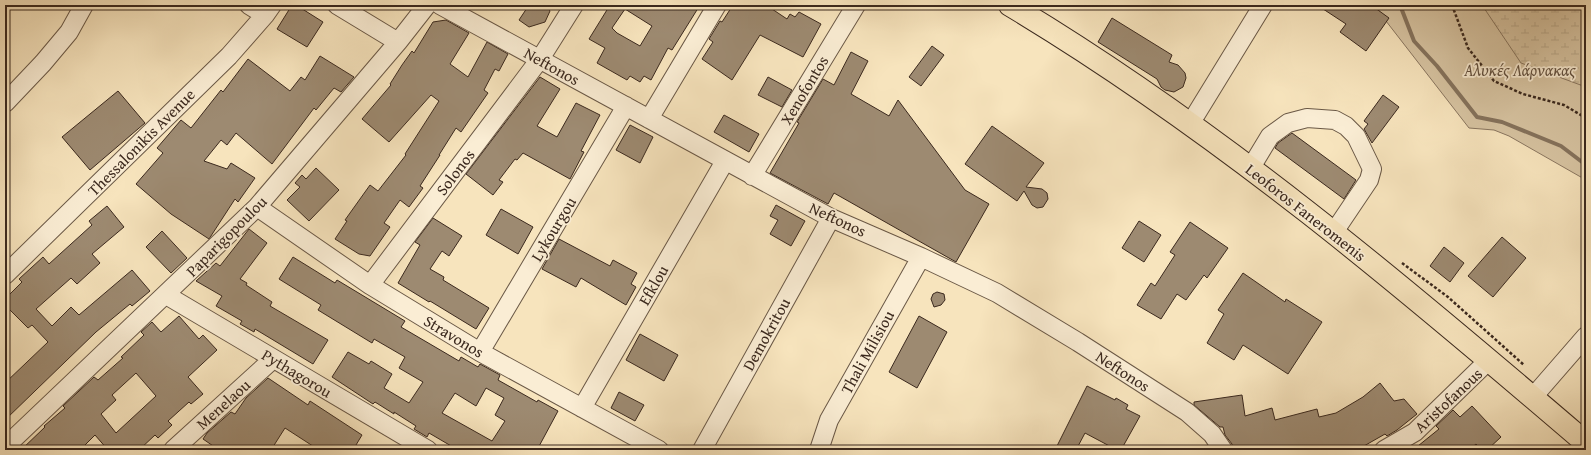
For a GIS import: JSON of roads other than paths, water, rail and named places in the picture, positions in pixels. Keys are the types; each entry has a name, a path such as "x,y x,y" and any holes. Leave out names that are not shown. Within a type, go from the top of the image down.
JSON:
{"main road":[{"name":"Leoforos Faneromenis","path":"1010,5 1047,27 1190,124 1334,232 1489,360 1586,443"}],"street":[{"path":"9,93 69,32 84,5"},
{"path":"249,5 269,10"},
{"path":"337,5 398,42"},
{"name":"Paparigopoulou","path":"5,447 257,207 398,42 427,5"},
{"name":"Neftonos","path":"440,5 831,218 921,257 997,293 1108,361 1187,412 1212,434 1223,450"},
{"name":"Solonos","path":"370,285 540,60 574,5"},
{"path":"649,119 717,5"},
{"name":"Xenofontos","path":"752,176 856,5"},
{"path":"1190,124 1255,8"},
{"name":"Thessalonikis Avenue","path":"5,275 223,61 269,10"},
{"name":"Lykourgou","path":"480,352 626,106"},
{"path":"1250,169 1270,136 1288,123 1307,118 1336,120 1346,126 1356,136 1372,169 1369,180 1334,232"},
{"name":"Efklou","path":"582,408 725,161"},
{"name":"Stravonos","path":"257,207 370,285 480,352 659,450"},
{"name":"Demokritou","path":"702,450 831,218"},
{"name":"Thali Milisiou","path":"819,450 829,420 921,257"},
{"name":"Pythagorou","path":"166,295 428,450"},
{"path":"1533,398 1586,336"},
{"name":"Menelaou","path":"178,449 274,359"},
{"name":"Aristofanous","path":"1384,450 1415,432 1489,360"}],"waterway":[{"path":"1400,5 1414,41 1437,66 1477,117 1502,122 1561,146 1586,165"}],"park label":[{"name":"Αλυκές Λάρνακας","path":"1520,70"}]}
